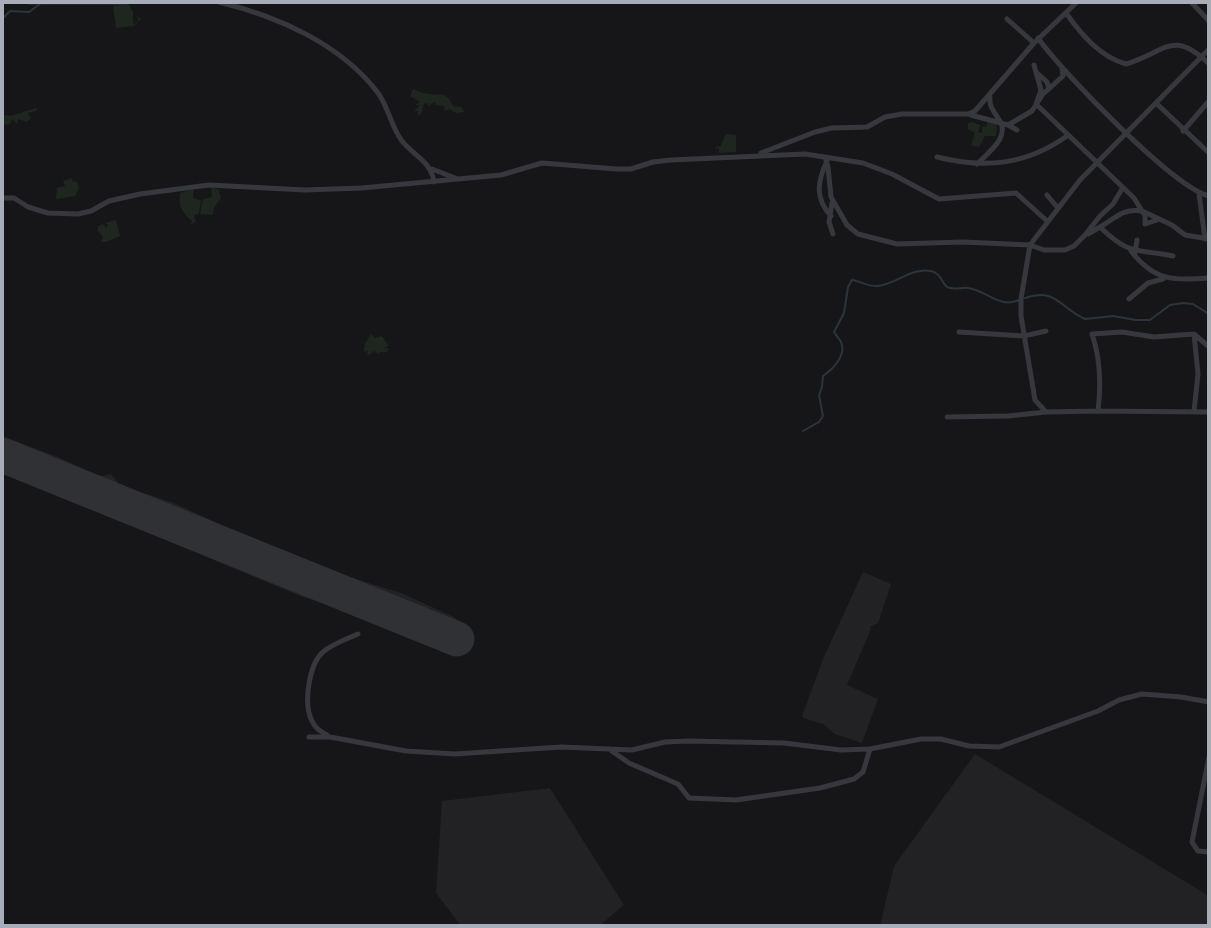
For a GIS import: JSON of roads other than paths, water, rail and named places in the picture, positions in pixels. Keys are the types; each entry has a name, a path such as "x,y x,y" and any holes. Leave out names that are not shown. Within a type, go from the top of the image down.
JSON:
{"street":[{"path":"29,2 127,2"},
{"path":"219,2 248,9 268,18 333,50 350,62 386,104 403,142 432,169 458,179"},
{"path":"968,114 981,107 992,90 1036,41 1076,2"},
{"path":"1191,2 1209,22"},
{"path":"1066,13 1103,54 1115,61 1126,64 1162,48 1176,45 1189,46 1209,64"},
{"path":"1007,19 1036,41 1156,160 1199,194 1209,196"},
{"path":"1046,412 1035,400 1024,335 1021,299 1030,245 1058,207 1096,164 1209,49"},
{"path":"1034,65 1041,93 1036,104"},
{"path":"977,164 1000,141 1005,124 1032,111 1048,85 1063,76 1062,69"},
{"path":"1037,73 1048,85"},
{"path":"992,90 990,105 1005,124"},
{"path":"1183,131 1209,101"},
{"path":"1156,103 1209,153"},
{"path":"1036,104 1134,198 1142,211 1172,225 1185,235 1207,239 1199,194"},
{"path":"751,155 778,148 815,132 832,128 867,127 885,117 902,114 968,114 1017,130"},
{"path":"937,157 977,164 997,163 1034,155 1067,135"},
{"path":"2,198 14,198 28,207 48,213 78,214 109,201 140,194 209,185 305,190 407,186 512,174 542,163 631,169 653,162 805,154 863,163 892,174 939,199 1016,193 1047,221"},
{"path":"826,159 831,197 829,222 833,234"},
{"path":"826,159 820,175 819,191 822,206 831,216"},
{"path":"432,169 434,181"},
{"path":"831,197 848,226 858,234 870,238 897,243 1030,245 1044,250 1065,250 1074,246 1114,204 1122,189"},
{"path":"1047,195 1058,207"},
{"path":"1085,235 1123,211 1142,211"},
{"path":"1100,227 1166,279"},
{"path":"1134,253 1137,240"},
{"path":"1134,253 1173,256"},
{"path":"1129,299 1156,273"},
{"path":"1148,283 1166,279 1209,278"},
{"path":"959,332 1024,335 1046,331"},
{"path":"1098,411 1097,355 1092,334 1122,332 1154,337 1194,334 1209,347"},
{"path":"1194,334 1198,374 1194,411"},
{"path":"947,417 1098,411 1209,412"},
{"path":"330,737 318,730 311,719 308,703 309,683 323,652 358,634"},
{"path":"309,737 330,737 383,748 428,753 486,753 561,747 632,750 665,742 688,741 784,743 841,750 870,749 921,739 941,739 969,746 999,747 1098,711 1119,700 1142,694 1209,702"},
{"path":"609,749 629,763 678,784 689,798 736,800 808,791 854,779 863,772 870,749"},
{"path":"1209,757 1206,783 1192,842 1198,851 1209,852"}],"waterway":[{"path":"2,19 10,11 29,12 40,4"},
{"path":"803,431 819,422 823,416 819,395 823,376 841,357 841,342 834,332 844,313 848,287 852,280 878,286 924,270 934,272 944,284 953,289 975,289 999,301 1019,300"},
{"path":"1025,298 1035,295 1051,297 1085,319 1113,316 1150,320 1170,305 1183,303 1193,304 1209,314"}]}
